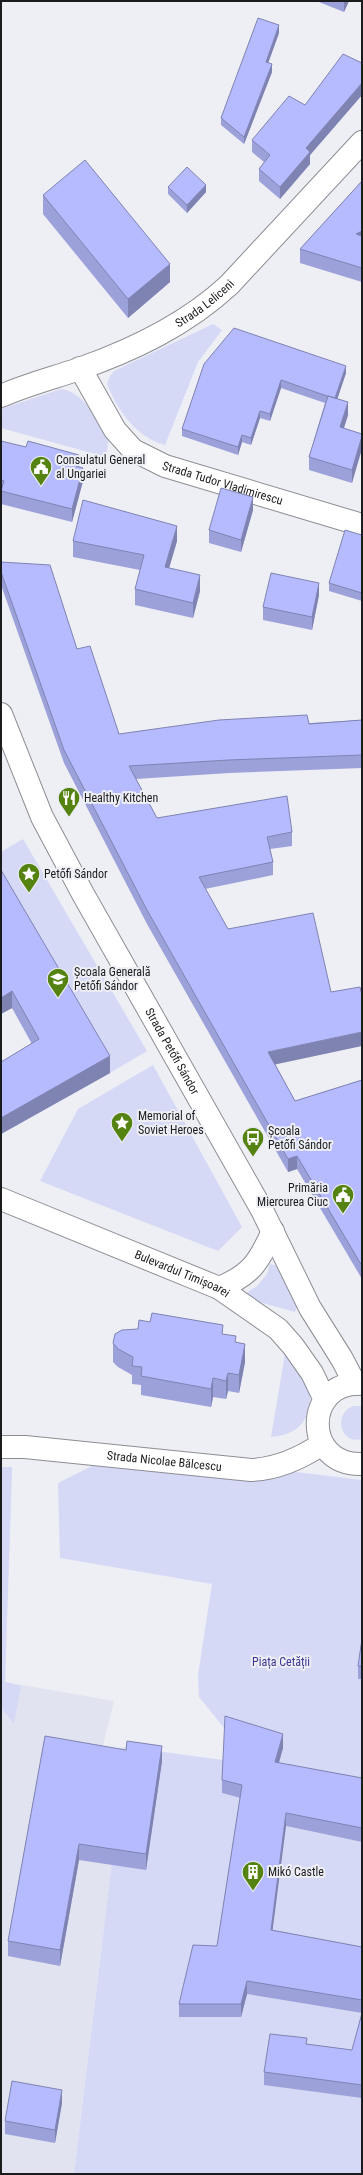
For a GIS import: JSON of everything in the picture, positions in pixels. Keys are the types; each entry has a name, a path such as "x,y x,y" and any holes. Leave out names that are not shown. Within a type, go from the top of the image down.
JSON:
{"street":[{"name":"Strada Leliceni","path":"1,396 134,347 161,334 214,299 229,285 362,142"},
{"name":"Strada Tudor Vladimirescu","path":"80,368 115,430 133,450 165,466 362,525"},
{"name":"Strada Petőfi Sándor","path":"1,714 42,817 83,894 273,1231 310,1308 358,1384"},
{"name":"Bulevardul Timișoarei","path":"1,1199 219,1288 278,1329 293,1346 312,1373 325,1400"},
{"path":"219,1288 236,1281 251,1270 260,1259 273,1231"},
{"path":"358,1384 338,1389 325,1400 317,1418 318,1432 322,1444 336,1459 349,1464 362,1464"},
{"name":"Strada Nicolae Bălcescu","path":"1,1447 25,1447 251,1470 265,1470 306,1454 322,1444"}],"shaded area":[{"path":"1,1467 12,1467 5,1682 114,1701 102,1749 126,1747 74,2174 1,2174"}],"green space":[{"path":"213,324 222,330 198,362 165,445 145,436 129,422 111,394 107,384 110,376 114,371"},
{"path":"61,389 76,395 89,407 109,437 106,457 1,428 1,409"},
{"path":"23,839 147,1051 110,1073 1,886 1,852"},
{"path":"153,1065 242,1227 218,1251 40,1181 78,1109"},
{"path":"270,1264 278,1266 297,1307 295,1312 252,1300 245,1294 257,1286 267,1274"},
{"path":"286,1348 299,1366 307,1384 310,1395 310,1406 302,1424 284,1435 271,1437"},
{"path":"353,1406 362,1406 362,1439 354,1440 348,1438 342,1428 341,1422 343,1415"},
{"name":"Piața Cetății","path":"100,1462 279,1470 362,1480 362,1792 275,1775 225,1729 199,1697 198,1675 212,1584 60,1558 58,1483"},
{"path":"1,1467 12,1467 5,1682 21,1686 14,1723 1,1708"},
{"path":"126,1747 223,1760 222,1793 242,1799 247,1994 362,2013 362,2174 74,2174"},
{"path":"286,1826 362,1842 362,1960 271,1943"}],"building":[{"path":"258,18 279,25 266,62 272,64 244,137 221,118"},
{"path":"343,54 362,63 362,83 306,148 310,152 280,187 259,169 270,155 252,140 289,96 305,105"},
{"path":"85,160 170,264 128,299 43,195"},
{"path":"187,167 206,185 187,205 168,187"},
{"path":"362,181 362,231 356,234 362,236 362,268 300,249"},
{"path":"234,328 346,366 335,398 281,380 270,414 260,411 251,438 242,435 238,447 182,429 204,364"},
{"path":"328,396 348,402 340,427 362,434 352,470 309,457"},
{"name":"Consulatul General al Ungariei","path":"1,441 26,447 28,441 79,455 76,466 83,468 72,509 1,491 4,481 1,480"},
{"path":"221,488 253,497 241,540 209,530"},
{"path":"83,500 177,526 165,567 200,575 193,603 135,589 144,555 73,541"},
{"path":"345,530 362,535 362,593 329,583"},
{"path":"1,562 50,565 77,649 90,646 119,734 219,720 307,715 309,724 362,720 362,755 229,760 129,766 157,818 287,796 292,832 267,837 273,862 199,877 228,929 313,913 331,992 360,987 362,995 362,1032 268,1052 295,1101 362,1080 362,1266 297,1156 288,1159 147,910 64,750 1,572"},
{"path":"271,573 319,583 312,617 263,607"},
{"path":"1,870 110,1056 1,1118 1,1062 39,1039 12,991 1,998"},
{"path":"152,1313 223,1325 222,1334 236,1336 235,1342 245,1344 239,1375 228,1373 226,1381 213,1378 211,1389 141,1376 142,1367 132,1366 133,1357 118,1349 113,1343 115,1334 122,1330 138,1329 139,1320 150,1322"},
{"path":"362,1639 362,1666 358,1666"},
{"name":"Mikó Castle","path":"225,1716 283,1734 275,1762 362,1778 362,1828 286,1813 271,1930 362,1947 362,2000 247,1981 241,2004 179,2004 193,1945 217,1946 242,1785 222,1780"},
{"path":"45,1736 126,1750 127,1741 162,1746 146,1854 79,1844 60,1950 8,1941"},
{"path":"362,2013 362,2085 264,2072 270,2034 307,2038 306,2044 352,2050"},
{"path":"12,2081 62,2090 55,2130 5,2121"}],"place":[{"name":"Consulatul General al Ungariei","path":"41,486"},
{"name":"Healthy Kitchen","path":"69,818"},
{"name":"Petőfi Sándor","path":"29,894"},
{"name":"Școala Generală Petőfi Sándor","path":"58,998"},
{"name":"Memorial of Soviet Heroes","path":"122,1142"},
{"name":"Școala Petőfi Sándor","path":"253,1158"},
{"name":"Primăria Miercurea Ciuc","path":"343,1214"},
{"name":"Mikó Castle","path":"253,1892"}]}
